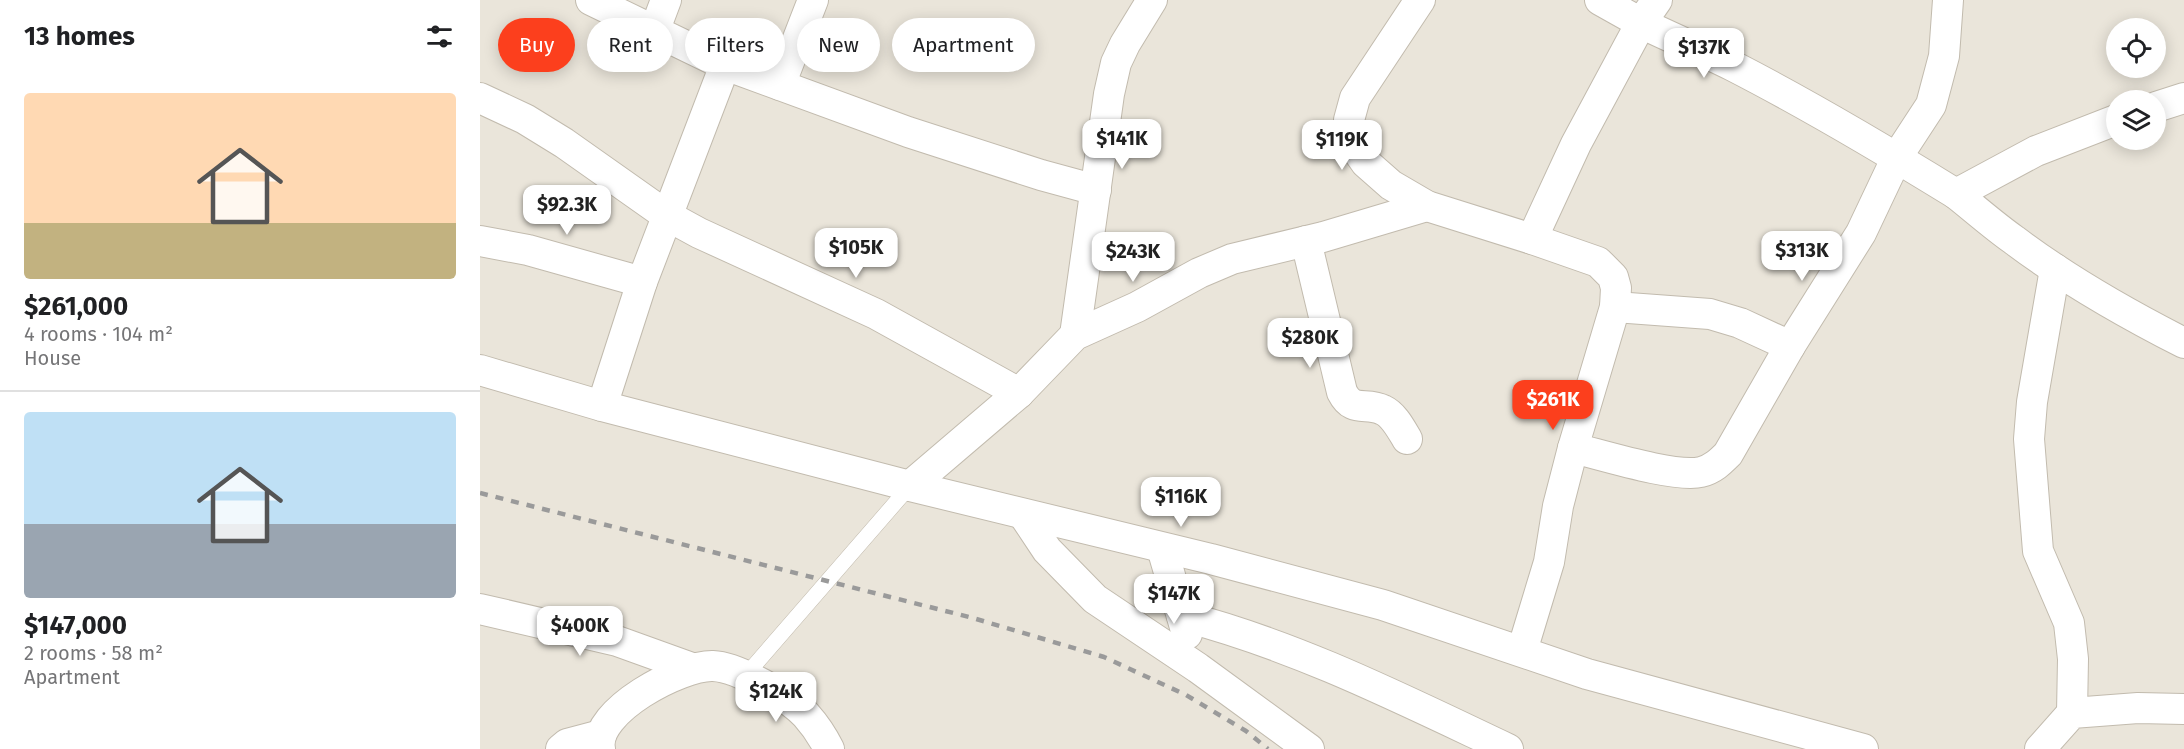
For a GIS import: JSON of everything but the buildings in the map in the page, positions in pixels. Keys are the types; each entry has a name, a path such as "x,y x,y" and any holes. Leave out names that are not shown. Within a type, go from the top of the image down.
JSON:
{"street":[{"path":"591,0 626,18"},
{"path":"659,18 666,0"},
{"path":"780,85 813,0"},
{"path":"1075,334 1103,128 1116,63 1152,0"},
{"path":"1420,0 1355,98 1349,120 1354,146 1366,164 1391,185 1427,206 1532,238 1598,262 1613,277 1616,288 1615,307 1558,506 1549,562 1522,651"},
{"path":"1600,0 1649,12 1731,65 1897,157 1956,194 2013,240 2055,269 2184,344"},
{"path":"1573,448 1674,472 1700,472 1716,465 1728,454 1790,346 1861,233 1897,157 1931,105 1944,56 1948,0"},
{"path":"1532,238 1576,144 1649,12"},
{"path":"602,406 666,215 722,72"},
{"path":"744,72 919,135 1041,175 1096,190"},
{"path":"480,98 525,119 554,137 666,215 699,233 876,315 1019,393"},
{"path":"2166,104 2184,98"},
{"path":"1956,194 2036,151 2106,124"},
{"path":"910,486 1019,393 1075,334 1137,308 1198,273 1232,259 1383,221 1427,206"},
{"path":"480,241 538,253 642,282"},
{"path":"1306,241 1342,392 1346,400 1354,405 1378,408 1390,414 1407,439"},
{"path":"2040,749 2072,713 2073,659 2069,623 2038,551 2029,439 2032,402 2055,269"},
{"path":"1615,307 1710,314 1740,323 1790,346"},
{"path":"480,370 602,406 910,486 1211,559 1383,605 1587,674 1863,749"},
{"path":"1023,514 1047,550 1095,599 1198,668 1309,749"},
{"path":"1162,548 1198,668"},
{"path":"480,609 616,641 692,668"},
{"path":"1182,616 1291,650 1508,749"},
{"path":"561,749 567,744 600,742 606,723 618,710 668,678 692,668 714,666 746,675 804,714 829,749"},
{"path":"2072,713 2138,708 2184,709"}],"lane":[{"path":"746,675 910,486"}],"shaded area":[{"path":"480,0 2184,0 2184,749 480,749"}],"railway":[{"path":"480,493 973,618 1104,657 1186,695 1246,731 1268,749"}]}
